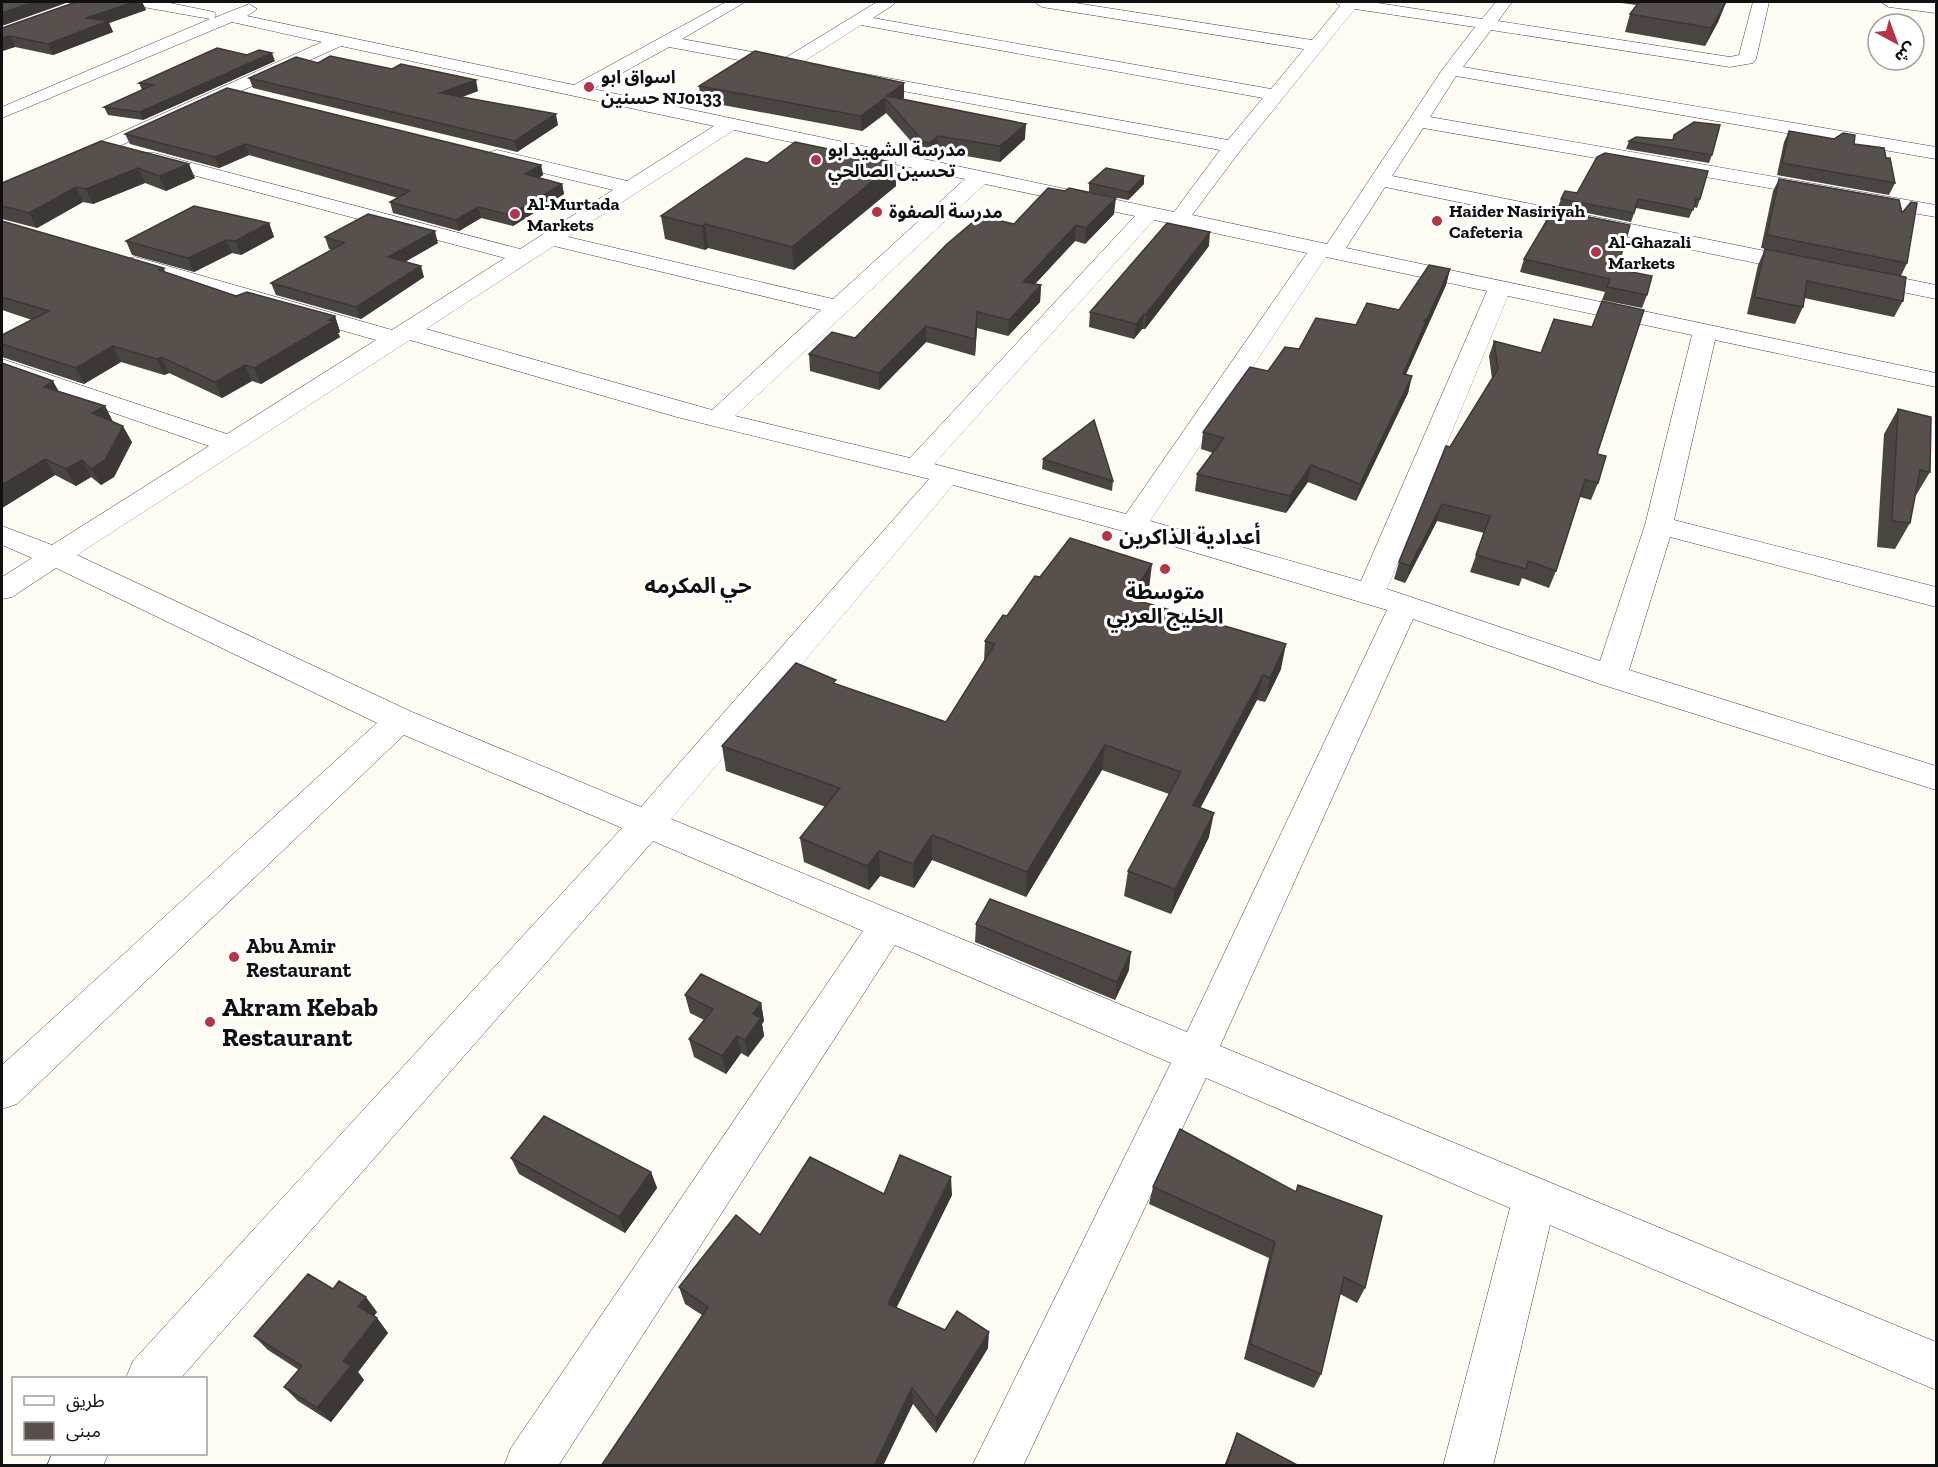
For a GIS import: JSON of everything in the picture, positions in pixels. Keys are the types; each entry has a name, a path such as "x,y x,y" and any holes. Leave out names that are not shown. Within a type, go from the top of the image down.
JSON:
{"street":[{"path":"143,2 208,15"},
{"path":"2,107 41,82 208,15 267,2"},
{"path":"576,91 737,2"},
{"path":"788,64 887,2"},
{"path":"1042,2 1318,45"},
{"path":"1179,219 1233,147 1318,45 1347,2 1718,61 1740,62 1747,59 1761,2"},
{"path":"1133,525 1326,250 1380,180 1451,70 1489,25 1504,2"},
{"path":"1889,2 1936,8"},
{"path":"2,107 64,87 236,9 339,40 1936,380"},
{"path":"858,20 1276,95"},
{"path":"2,193 339,40"},
{"path":"666,41 811,69"},
{"path":"1451,70 1936,153"},
{"path":"846,75 1233,147"},
{"path":"41,82 38,85 46,89 64,87"},
{"path":"229,90 263,98"},
{"path":"1418,121 1936,211"},
{"path":"2,590 730,124"},
{"path":"104,146 522,256"},
{"path":"481,152 630,188"},
{"path":"717,419 836,307 980,177"},
{"path":"1380,180 1821,269"},
{"path":"916,468 1149,213"},
{"path":"550,239 836,307"},
{"path":"114,258 686,412 947,475 1133,525 1387,599 1611,676 1936,778"},
{"path":"1844,274 1936,292"},
{"path":"997,1466 1196,1055 1387,599 1500,287"},
{"path":"1611,676 1659,525 1705,331"},
{"path":"2,366 229,444"},
{"path":"151,1377 647,824 947,475"},
{"path":"1659,525 1936,597"},
{"path":"2,535 54,556 400,720 1936,1366"},
{"path":"2,1091 400,720"},
{"path":"529,1466 888,926"},
{"path":"1468,1466 1535,1198"}],"building":[{"path":"2,2 34,2 2,13"},
{"path":"76,2 134,2 86,18 108,21 48,44 10,36 2,38 2,28"},
{"path":"1639,2 1726,2 1711,28 1630,14"},
{"path":"217,48 247,55 259,50 272,53 140,112 104,107 153,85 139,83"},
{"path":"755,51 904,83 887,96 1026,124 1000,146 938,136 930,143 924,142 885,98 861,116 699,86"},
{"path":"330,56 392,69 401,64 476,80 440,93 556,114 515,141 249,78 296,57 318,63"},
{"path":"227,88 541,165 525,174 562,184 510,215 478,207 456,220 390,202 410,191 245,144 215,157 125,134"},
{"path":"1694,122 1720,125 1712,155 1629,141 1636,137 1673,140 1674,135"},
{"path":"1789,131 1834,139 1843,133 1855,135 1854,144 1884,148 1886,158 1890,158 1895,183 1782,163"},
{"path":"101,141 189,164 159,176 138,168 86,189 76,187 29,213 2,206 2,183"},
{"path":"795,142 895,163 792,247 705,224 702,226 661,216 746,158 767,163"},
{"path":"1605,153 1708,171 1700,199 1696,199 1693,210 1638,199 1634,213 1561,199 1565,191 1577,193 1597,157"},
{"path":"1106,168 1144,176 1129,192 1089,183"},
{"path":"1779,179 1899,200 1902,213 1911,202 1917,203 1907,263 1767,235"},
{"path":"1048,188 1065,191 1069,188 1116,198 1086,228 1076,225 1023,282 1041,285 1009,320 977,312 975,339 926,326 879,373 809,354 832,332 855,338 947,244 980,216 1014,224"},
{"path":"194,206 269,223 235,241 226,240 188,258 126,241"},
{"path":"1553,210 1630,225 1617,269 1652,276 1647,295 1607,287 1610,279 1524,259"},
{"path":"368,214 435,231 388,257 421,266 356,307 271,283 344,243 325,237"},
{"path":"2,221 164,268 159,270 236,296 247,292 335,316 329,320 334,321 254,368 245,365 215,382 161,357 157,359 113,346 76,368 2,344 2,335 49,311 2,297"},
{"path":"1167,223 1210,232 1136,324 1090,312"},
{"path":"1765,249 1906,277 1903,301 1807,281 1803,307 1754,297"},
{"path":"1429,265 1450,269 1424,321 1426,322 1403,374 1412,376 1360,484 1311,465 1290,496 1197,474 1224,438 1203,432 1250,367 1268,371 1285,347 1299,349 1316,318 1356,325 1367,303 1399,310"},
{"path":"1602,301 1644,310 1597,454 1606,456 1598,483 1585,480 1556,571 1528,561 1526,569 1476,555 1490,516 1442,504 1410,566 1399,562 1446,446 1450,447 1498,369 1494,341 1541,353 1554,319 1592,327"},
{"path":"2,363 53,381 44,387 105,406 92,413 123,426 105,460 91,469 82,460 66,469 45,459 2,485"},
{"path":"1898,409 1931,417 1930,472 1920,470 1910,523 1892,521"},
{"path":"1094,420 1113,481 1043,459"},
{"path":"1070,538 1152,564 1129,598 1286,644 1270,678 1263,675 1193,805 1214,813 1175,889 1128,871 1181,772 1105,745 1027,872 932,835 913,864 879,851 867,866 800,838 840,788 722,746 796,663 836,680 833,683 946,722 995,644 985,641 1003,615 1007,616 1035,576 1040,577"},
{"path":"990,899 1131,952 1117,982 976,924"},
{"path":"701,974 761,1003 753,1014 761,1018 745,1040 737,1036 722,1056 689,1039 713,1009 685,995"},
{"path":"544,1116 651,1172 619,1217 511,1158"},
{"path":"1180,1129 1296,1192 1298,1185 1382,1216 1365,1288 1344,1277 1321,1374 1250,1344 1275,1242 1153,1187"},
{"path":"900,1155 951,1177 888,1304 945,1330 957,1311 989,1332 936,1418 912,1388 874,1466 601,1466 708,1307 679,1287 736,1215 760,1235 810,1157 884,1194"},
{"path":"308,1274 333,1289 339,1281 366,1297 358,1306 377,1318 343,1361 351,1366 317,1408 284,1387 302,1366 254,1336"},
{"path":"1237,1433 1299,1466 1226,1466"}],"place":[{"name":"اسواق ابو حسنين NJ0133","path":"589,87"},
{"name":"مدرسة الشهيد ابو تحسين الصالحي","path":"816,160"},
{"name":"مدرسة الصفوة","path":"877,212"},
{"name":"Al-Murtada Markets","path":"515,214"},
{"name":"Haider Nasiriyah Cafeteria","path":"1437,221"},
{"name":"Al-Ghazali Markets","path":"1596,252"},
{"name":"أعدادية الذاكرين","path":"1107,536"},
{"name":"متوسطة الخليج العربي","path":"1165,569"},
{"name":"Abu Amir Restaurant","path":"234,957"},
{"name":"Akram Kebab Restaurant","path":"210,1022"}],"district":[{"name":"حي المكرمه","path":"698,585"}]}
